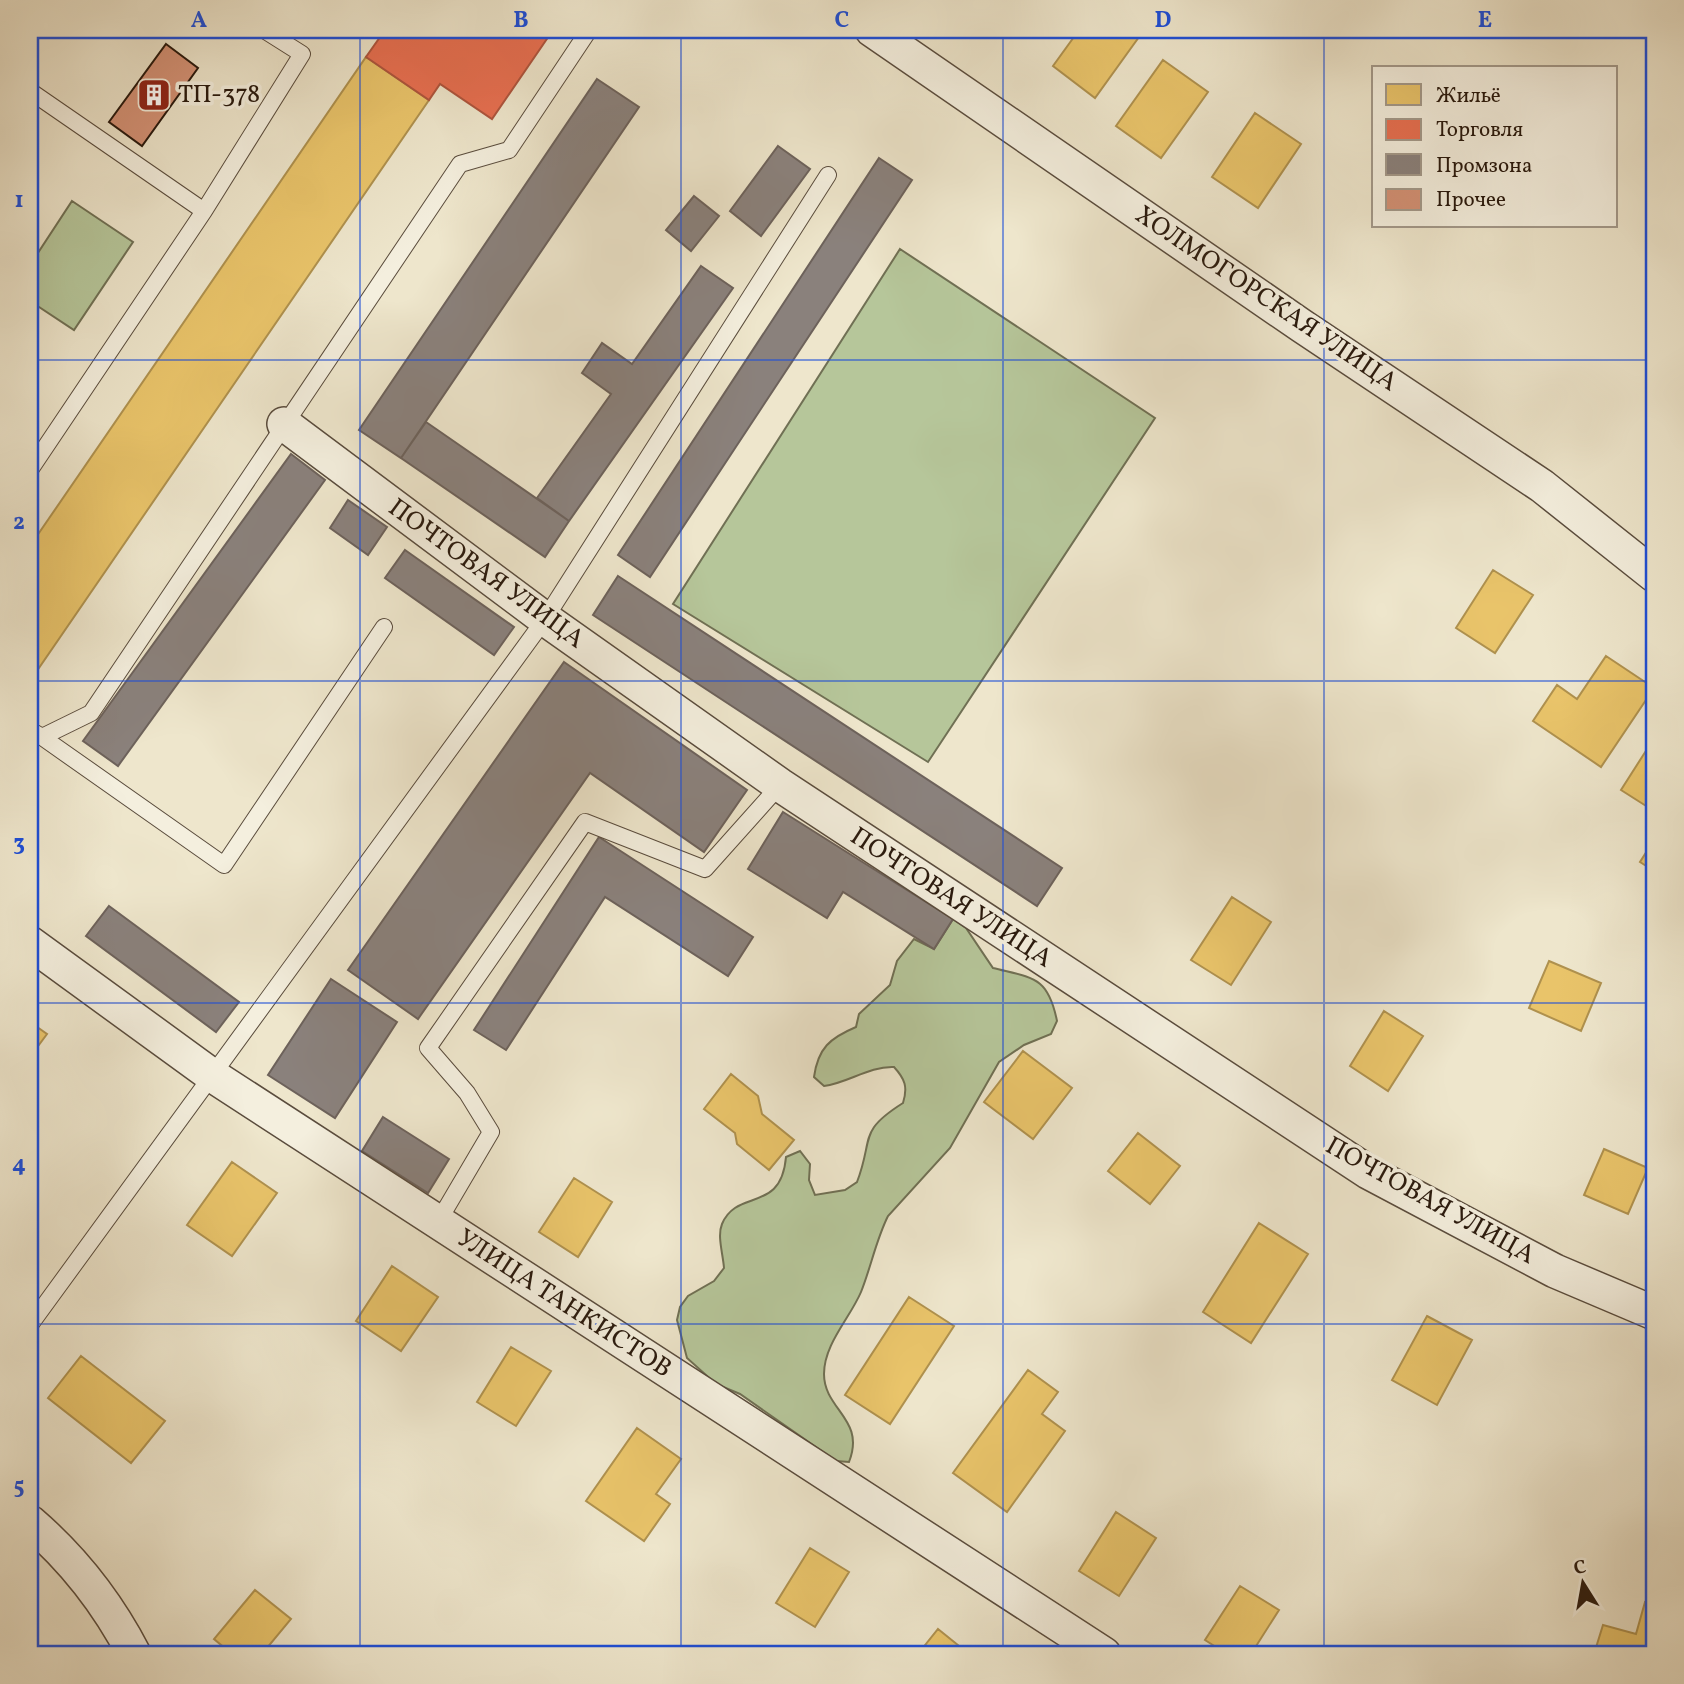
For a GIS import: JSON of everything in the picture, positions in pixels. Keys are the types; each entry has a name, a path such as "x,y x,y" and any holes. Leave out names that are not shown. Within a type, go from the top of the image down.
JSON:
{"street":[{"name":"ХОЛМОГОРСКАЯ УЛИЦА","path":"872,30 1302,326 1542,486 1654,575"},
{"name":"ПОЧТОВАЯ УЛИЦА","path":"284,424 545,619 780,785 1368,1172 1555,1271 1654,1313"},
{"name":"УЛИЦА ТАНКИСТОВ","path":"30,943 210,1074 1104,1654"},
{"path":"30,1522 61,1549 120,1628 134,1654"}],"lane":[{"path":"30,470 204,211 302,54 264,30"},
{"path":"36,733 91,713 460,164 509,150 589,30"},
{"path":"30,92 204,211"},
{"path":"30,1325 210,1074 545,619 828,175"},
{"path":"36,733 224,865 384,627"},
{"path":"438,1222 492,1132 467,1093 428,1048 585,822 705,869 780,785"}],"green space":[{"path":"72,201 133,242 74,330 30,301 30,265"},
{"path":"900,249 1155,418 928,762 673,604"},
{"path":"953,919 966,928 993,968 1037,981 1049,995 1057,1021 1051,1034 1024,1045 999,1062 950,1148 888,1216 861,1292 833,1342 825,1363 824,1374 830,1397 849,1425 852,1435 853,1447 849,1462 836,1461 740,1394 716,1384 687,1358 677,1320 680,1307 688,1296 714,1281 724,1268 720,1234 722,1224 729,1213 738,1206 768,1194 782,1175 786,1157 800,1151 810,1164 809,1180 815,1195 845,1190 857,1182 869,1137 879,1121 903,1103 904,1084 894,1067 885,1067 824,1086 814,1077 819,1058 832,1040 856,1027 859,1014 890,985 897,961 914,939 934,949"}],"building: Жильё":[{"path":"1079,30 1144,30 1095,98 1053,66"},
{"path":"366,57 429,100 30,681 30,546"},
{"path":"1163,60 1208,92 1161,158 1116,126"},
{"path":"1255,113 1301,144 1258,208 1212,177"},
{"path":"1493,570 1533,595 1495,653 1456,628"},
{"path":"1606,656 1654,688 1601,767 1533,721 1557,685 1577,699"},
{"path":"1649,746 1654,749 1654,811 1621,790"},
{"path":"1654,840 1654,871 1640,862"},
{"path":"1232,897 1271,922 1231,985 1191,960"},
{"path":"1549,961 1601,983 1581,1031 1529,1008"},
{"path":"1384,1011 1423,1036 1388,1091 1350,1066"},
{"path":"30,1022 47,1034 30,1057"},
{"path":"1023,1051 1072,1088 1033,1139 984,1102"},
{"path":"731,1074 758,1096 762,1114 794,1140 769,1170 737,1144 735,1133 704,1109"},
{"path":"1138,1133 1180,1166 1150,1204 1108,1171"},
{"path":"1604,1149 1648,1168 1628,1214 1584,1195"},
{"path":"232,1162 277,1193 232,1256 187,1225"},
{"path":"574,1178 612,1202 578,1257 539,1232"},
{"path":"1259,1223 1308,1254 1251,1343 1203,1312"},
{"path":"392,1266 438,1297 401,1351 356,1321"},
{"path":"909,1297 954,1326 890,1424 845,1395"},
{"path":"1427,1316 1472,1340 1437,1405 1392,1380"},
{"path":"511,1347 551,1371 516,1426 477,1402"},
{"path":"81,1356 165,1421 131,1463 48,1398"},
{"path":"1028,1370 1058,1392 1042,1414 1065,1431 1007,1512 953,1473"},
{"path":"637,1428 681,1459 656,1494 670,1504 644,1541 586,1501"},
{"path":"1116,1512 1156,1538 1119,1596 1079,1571"},
{"path":"810,1548 849,1572 815,1627 776,1603"},
{"path":"1240,1586 1279,1610 1251,1654 1227,1654 1205,1640"},
{"path":"255,1590 291,1619 262,1654 232,1654 214,1639"},
{"path":"1645,1602 1654,1605 1654,1654 1594,1654 1603,1625 1636,1634"},
{"path":"938,1629 969,1654 918,1654"}],"building: Торговля":[{"path":"385,30 553,30 492,119 440,84 429,100 366,57"}],"building: Промзона":[{"path":"597,79 639,107 401,458 359,430"},
{"path":"778,146 810,169 761,236 730,211"},
{"path":"879,158 912,180 650,577 618,555"},
{"path":"694,196 719,216 691,251 666,230"},
{"path":"701,266 733,288 569,521 537,498 611,394 582,373 602,343 632,364"},
{"path":"426,422 569,521 545,557 401,458"},
{"path":"291,454 325,480 118,766 83,741"},
{"path":"348,500 387,527 368,555 330,528"},
{"path":"405,550 514,627 494,655 385,578"},
{"path":"618,576 1062,868 1037,906 593,615"},
{"path":"564,662 747,790 704,852 590,773 418,1019 348,970"},
{"path":"783,812 953,919 934,949 843,892 827,918 748,869"},
{"path":"599,837 753,937 728,976 605,897 506,1050 474,1030"},
{"path":"109,906 239,1002 216,1032 86,936"},
{"path":"331,979 397,1022 335,1118 268,1075"},
{"path":"383,1117 449,1159 428,1193 362,1151"}],"building: Прочее":[{"name":"ТП-378","path":"166,44 198,68 142,146 109,122"}],"place":[{"name":"ТП-378","path":"154,95"}]}
